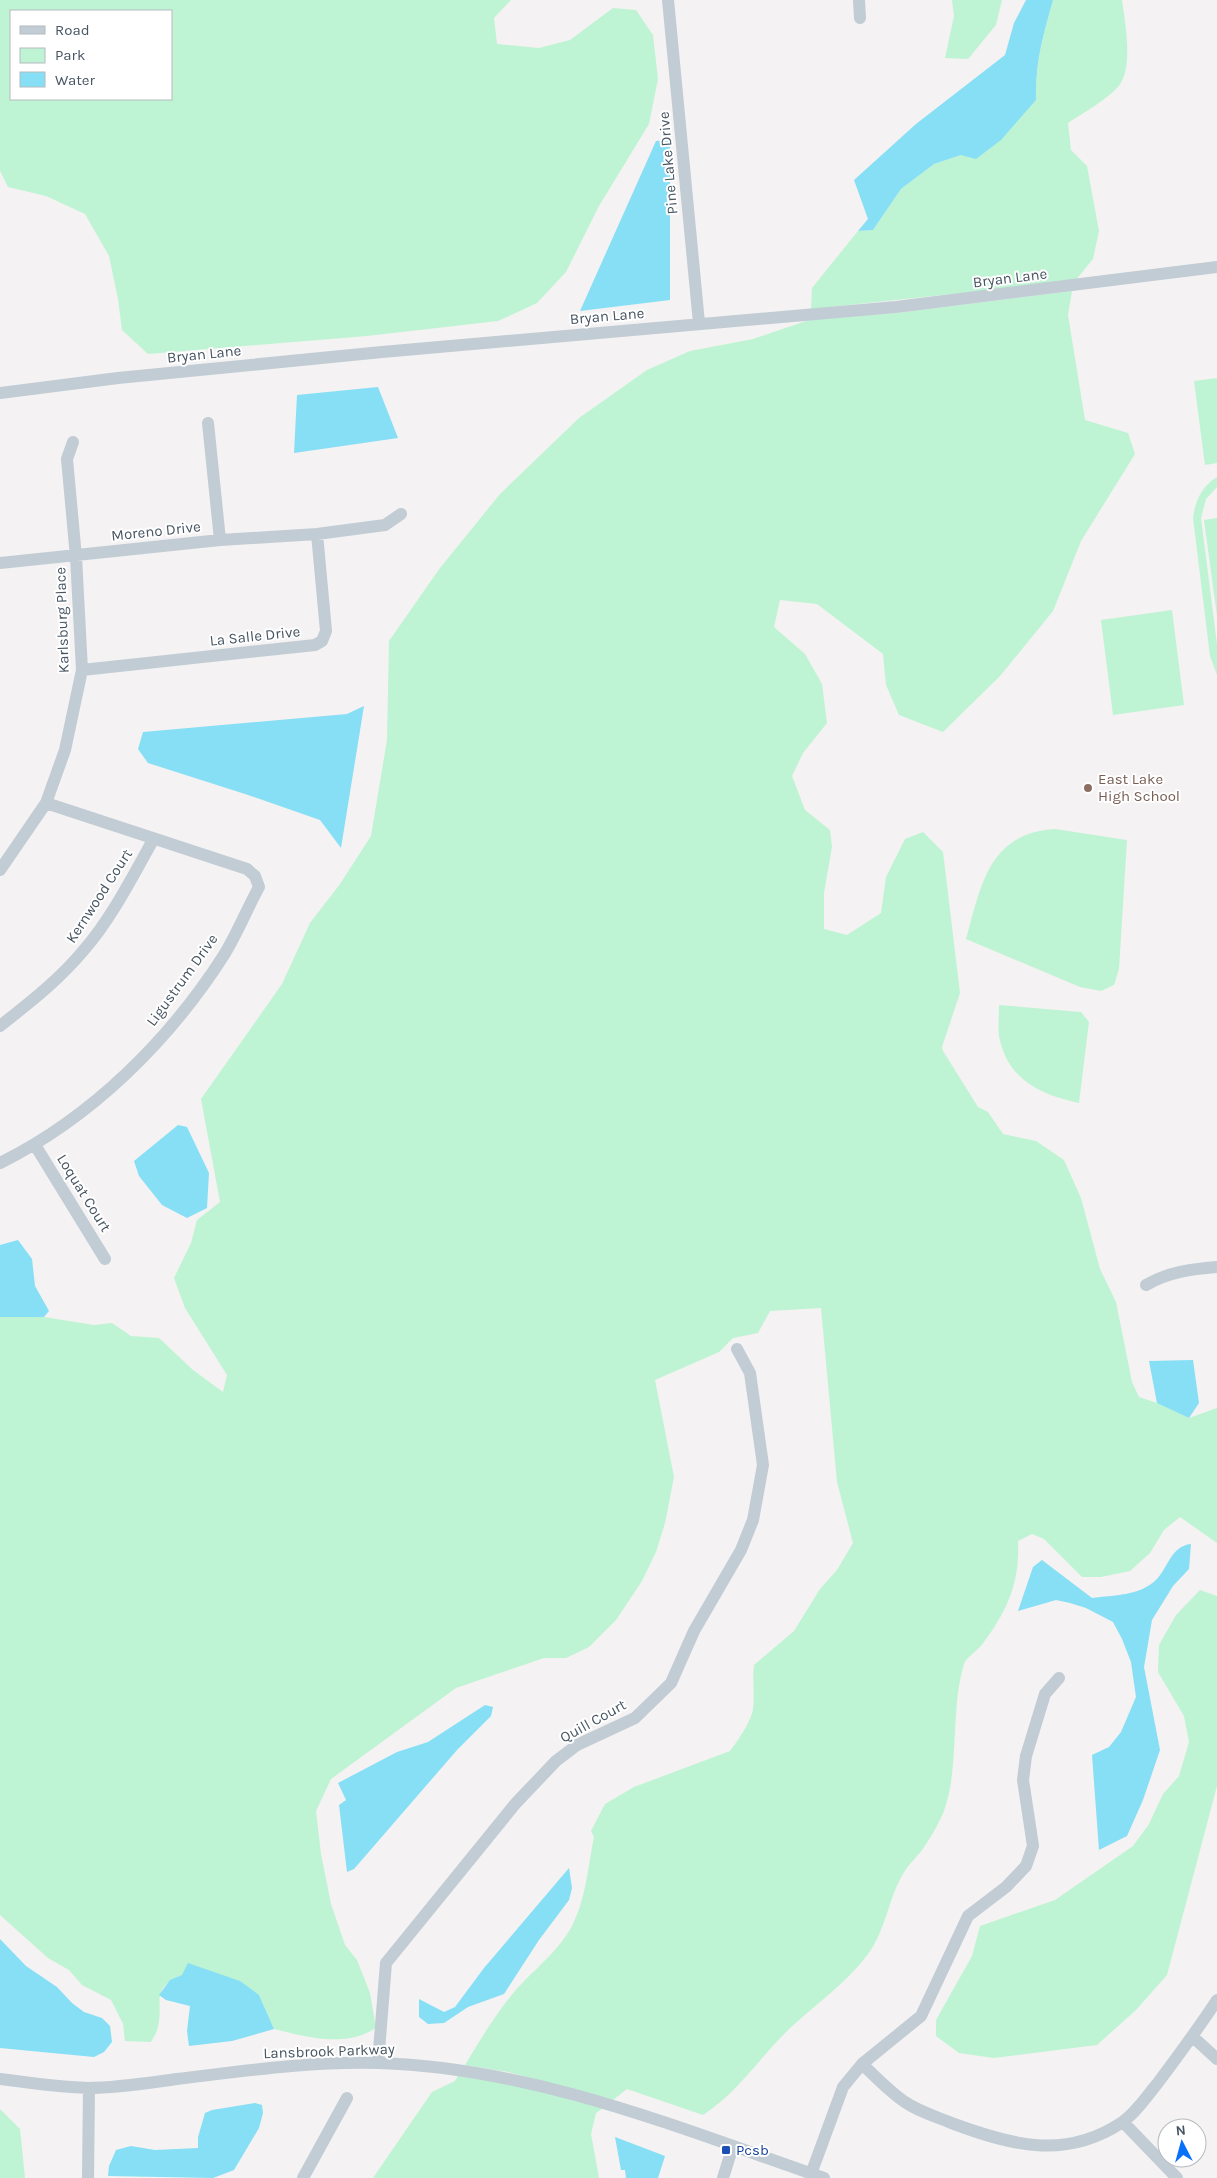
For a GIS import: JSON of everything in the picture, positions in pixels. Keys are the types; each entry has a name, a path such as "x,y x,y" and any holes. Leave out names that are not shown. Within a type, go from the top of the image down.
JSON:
{"street":[{"name":"Pine Lake Drive","path":"668,0 699,324"},
{"path":"858,0 860,18"},
{"name":"Bryan Lane","path":"0,393 118,378 699,324 896,308 1217,267"},
{"path":"208,423 220,540"},
{"name":"Karlsburg Place","path":"0,870 46,803 65,750 82,670 76,556 67,460 73,442"},
{"path":"317,534 385,525 402,514"},
{"name":"Moreno Drive","path":"0,563 220,540 317,534"},
{"name":"La Salle Drive","path":"82,670 315,645 322,641 326,631 317,534"},
{"name":"Ligustrum Drive","path":"0,1163 35,1146 88,1106 168,1031 224,954 259,887 255,876 247,869 153,840 46,803"},
{"name":"Kernwood Court","path":"0,1026 40,994 84,951 124,892 153,840"},
{"name":"Loquat Court","path":"35,1146 105,1258"},
{"path":"1146,1285 1159,1277 1192,1269 1217,1267"},
{"name":"Quill Court","path":"378,2063 386,1963 516,1803 556,1761 577,1745 635,1718 671,1683 694,1631 741,1550 753,1520 763,1465 750,1372 737,1349"},
{"path":"811,2174 843,2087 862,2064 921,2016 968,1916 1006,1887 1026,1866 1033,1846 1023,1780 1026,1756 1045,1694 1059,1678"},
{"path":"862,2064 905,2102 915,2108 974,2131 1011,2142 1044,2147 1077,2142 1106,2132 1123,2122 1141,2104 1193,2037 1217,2000"},
{"path":"1193,2037 1217,2059"},
{"name":"Lansbrook Parkway","path":"0,2079 90,2088 258,2070 378,2063 454,2068 507,2077 620,2107 824,2178"},
{"path":"88,2178 90,2088"},
{"path":"303,2178 348,2098"},
{"path":"1123,2122 1177,2178"},
{"path":"723,2178 733,2146"}],"green space":[{"path":"0,0 511,0 494,18 497,44 539,48 570,40 613,8 636,10 653,35 658,79 649,124 599,206 566,272 537,303 498,321 367,336 148,354 122,330 109,256 85,214 46,196 8,187 0,171"},
{"path":"952,0 1002,0 996,25 968,59 945,58 954,16"},
{"path":"1053,0 1122,0 1127,45 1126,69 1123,79 1118,87 1107,97 1068,123 1071,150 1087,166 1099,231 1093,259 1075,281 811,309 812,288 858,231 873,230 901,189 934,164 961,155 1036,100 1038,61"},
{"path":"1072,291 1068,315 1085,420 1128,433 1135,454 1081,541 1053,611 1000,676 943,732 899,715 886,685 883,654 817,604 780,600 774,627 805,654 822,684 827,723 803,753 792,776 805,810 830,830 832,847 824,893 824,929 847,935 881,913 886,877 905,839 923,832 943,852 960,993 942,1047 943,1051 978,1107 988,1112 1003,1134 1036,1141 1064,1160 1081,1198 1100,1269 1116,1302 1132,1382 1139,1397 1160,1404 1189,1418 1217,1408 1217,1543 1180,1517 1164,1530 1150,1553 1130,1571 1101,1577 1082,1577 1044,1539 1032,1534 1018,1541 1017,1569 1006,1607 984,1642 964,1664 957,1700 952,1776 944,1811 928,1841 905,1871 898,1884 874,1945 850,1975 796,2022 726,2097 703,2115 627,2089 613,2100 508,2072 465,2065 507,2001 552,1953 572,1926 577,1916 586,1882 594,1837 591,1831 605,1804 634,1787 730,1751 744,1731 752,1714 754,1704 754,1665 794,1631 820,1589 837,1570 853,1543 837,1482 821,1308 770,1311 758,1333 733,1338 719,1352 655,1380 674,1477 665,1523 656,1552 642,1581 616,1620 589,1647 566,1658 544,1658 456,1688 331,1779 316,1811 321,1854 331,1904 345,1945 357,1960 370,1993 376,2028 352,2038 339,2039 300,2035 274,2029 259,1995 182,1975 172,1980 161,1991 158,2027 151,2042 125,2041 123,2024 111,2000 82,1985 69,1970 48,1958 0,1915 0,1317 44,1317 94,1325 112,1323 131,1336 159,1338 193,1370 223,1392 227,1375 185,1308 174,1278 191,1243 197,1220 220,1202 201,1099 282,984 310,923 340,884 371,836 387,740 389,641 440,568 500,494 579,418 647,370 690,351 753,339 809,320 897,313"},
{"path":"1217,378 1217,463 1205,465 1194,381"},
{"path":"1217,477 1217,487 1206,499 1201,518 1217,644 1217,675 1210,656 1193,518 1200,494"},
{"path":"1217,518 1217,616 1204,520"},
{"path":"1172,610 1184,705 1113,715 1101,620"},
{"path":"1055,829 1127,840 1119,969 1114,985 1101,991 1080,987 966,939 983,882 1001,852 1015,840 1033,833"},
{"path":"999,1005 1081,1012 1089,1022 1079,1103 1039,1090 1027,1083 1009,1063 999,1036"},
{"path":"1200,1590 1217,1596 1217,1786 1167,1975 1136,2010 1097,2045 994,2058 959,2053 936,2036 936,2020 972,1956 980,1926 1055,1900 1133,1846 1149,1824 1163,1794 1179,1776 1189,1742 1184,1716 1158,1672 1159,1645 1176,1615"},
{"path":"459,2074 506,2082 603,2108 596,2113 591,2134 599,2178 373,2178 432,2092 455,2081"},
{"path":"0,2109 20,2129 25,2178 0,2178"}],"water":[{"path":"1026,0 1053,0 1038,61 1036,100 1001,140 976,159 961,155 934,164 901,189 873,230 858,231 868,219 854,180 916,124 1005,55 1014,23"},
{"path":"670,140 670,300 580,311 656,141"},
{"path":"378,387 398,438 294,453 297,395"},
{"path":"364,706 341,848 320,820 148,763 138,749 143,732 347,714"},
{"path":"178,1125 187,1127 209,1173 207,1208 187,1218 162,1205 139,1176 134,1161"},
{"path":"18,1240 32,1259 35,1286 49,1311 44,1317 0,1317 0,1245"},
{"path":"1193,1360 1199,1403 1189,1418 1157,1403 1149,1361"},
{"path":"1191,1544 1189,1569 1173,1586 1152,1620 1144,1667 1160,1750 1143,1800 1127,1836 1099,1850 1092,1755 1109,1747 1121,1732 1136,1697 1131,1662 1113,1622 1086,1608 1056,1600 1018,1611 1033,1567 1042,1560 1092,1598 1126,1594 1142,1589 1156,1580 1174,1553 1184,1546"},
{"path":"485,1705 493,1707 491,1716 457,1750 354,1869 347,1872 339,1805 346,1800 338,1783 397,1752 428,1742"},
{"path":"569,1868 572,1888 569,1900 539,1940 504,1994 468,2007 444,2023 428,2024 419,2017 419,1999 444,2012 455,2007 484,1968"},
{"path":"0,1939 26,1966 57,1987 72,2003 84,2012 102,2018 110,2026 112,2042 104,2052 94,2057 0,2048"},
{"path":"188,1963 240,1981 259,1995 274,2029 232,2041 189,2046 187,2031 190,2006 166,2000 159,1995 170,1980 182,1975"},
{"path":"255,2103 262,2105 263,2113 259,2128 234,2170 213,2178 108,2176 109,2166 116,2150 131,2146 155,2150 198,2148 198,2137 205,2113 212,2110"},
{"path":"615,2137 665,2156 658,2178 626,2178 625,2170 621,2170"}],"place":[{"name":"East Lake High School","path":"1088,788"},
{"name":"Pcsb","path":"726,2150"}]}
